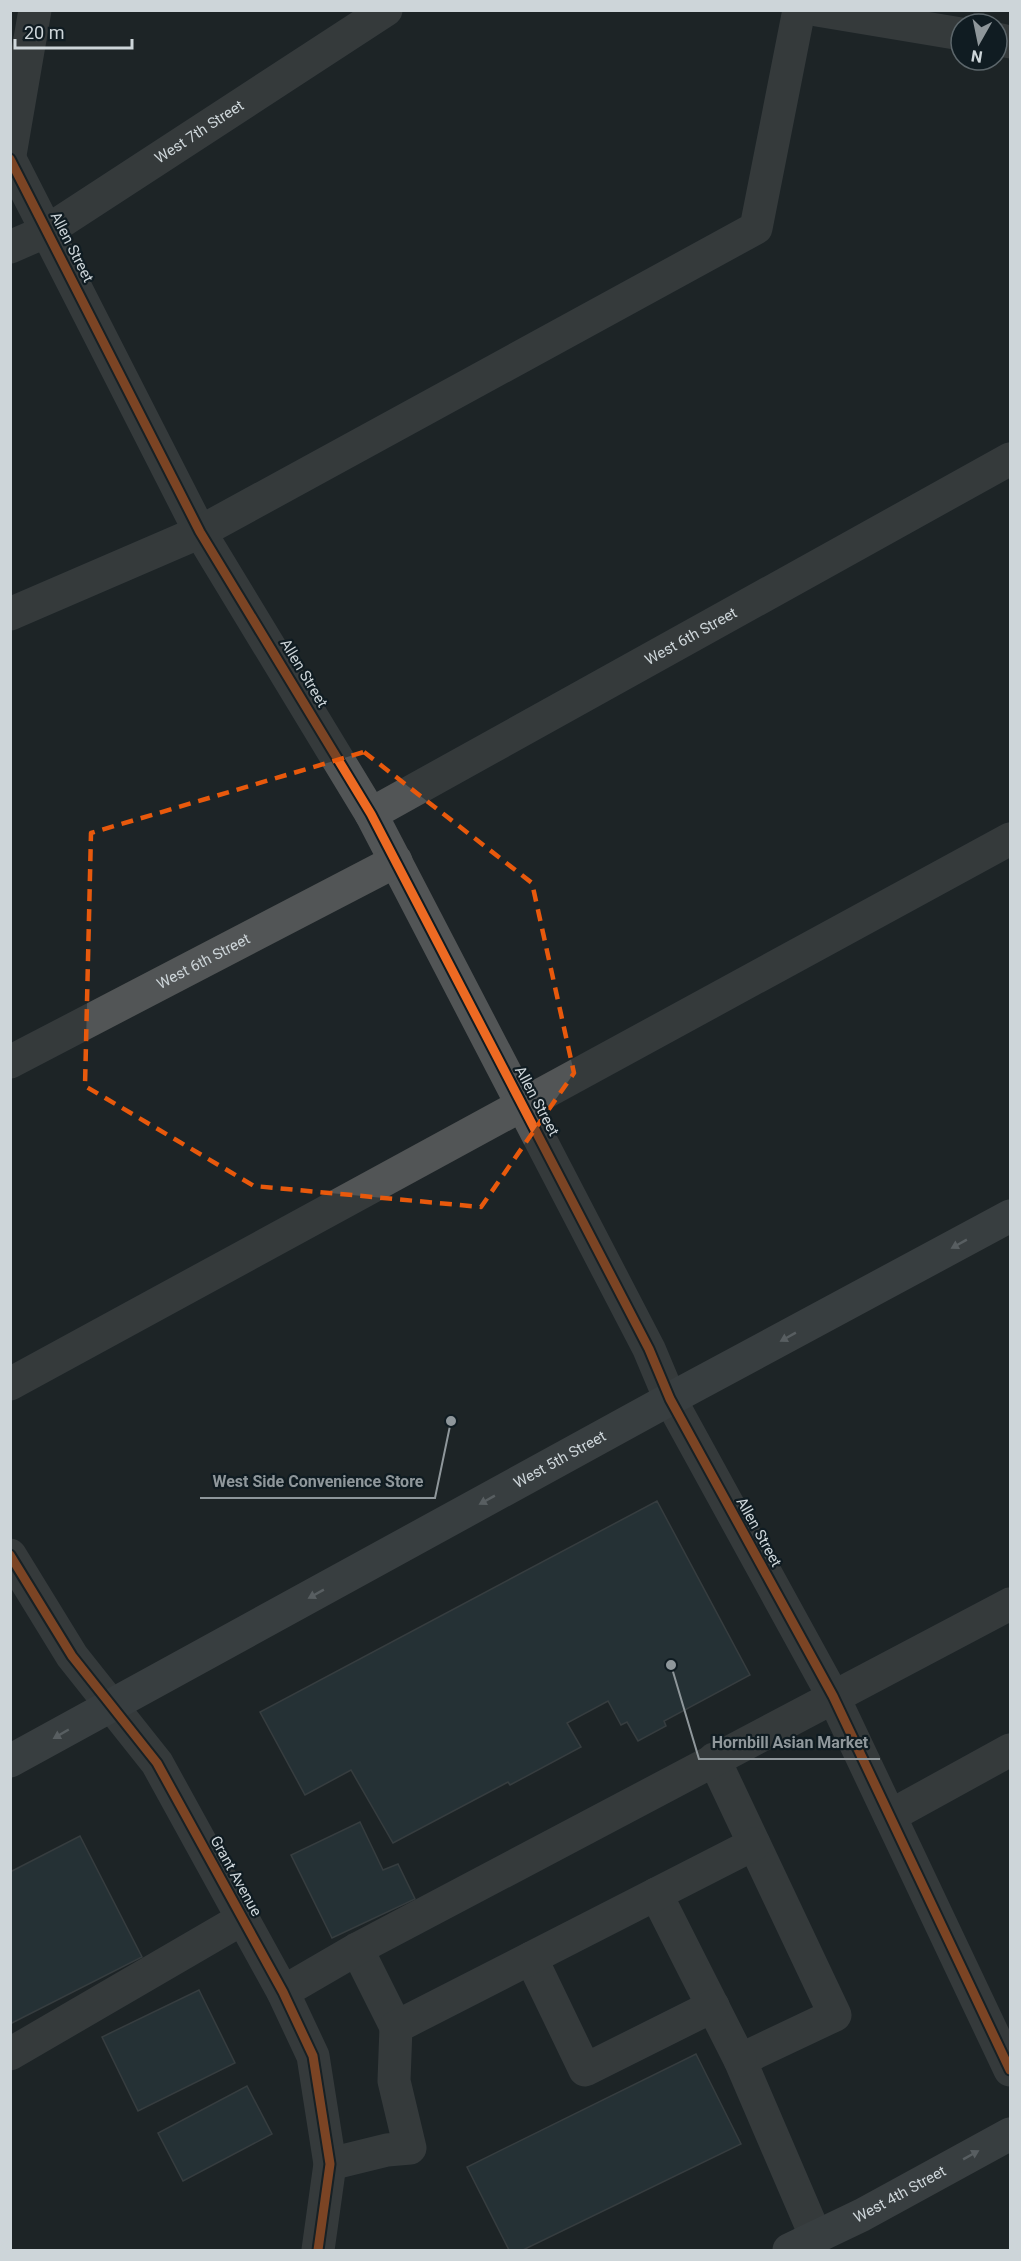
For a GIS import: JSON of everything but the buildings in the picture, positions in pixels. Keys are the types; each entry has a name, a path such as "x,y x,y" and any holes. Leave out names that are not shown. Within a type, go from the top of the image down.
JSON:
{"main road":[{"name":"West 5th Street","path":"111,1705 670,1399 1011,1216"},
{"path":"10,1761 111,1705"},
{"name":"West 4th Street","path":"803,2244 1011,2134"}],"street":[{"name":"Allen Street","path":"35,10 10,157 201,532 371,814 396,861 649,1349 670,1399 832,1696 1011,2070"},
{"name":"West 7th Street","path":"10,247 48,231 386,10"},
{"path":"10,614 201,532 756,228 800,10"},
{"path":"817,10 949,32"},
{"path":"10,207 48,231"},
{"name":"West 6th Street","path":"371,814 1011,459"},
{"path":"10,1384 1011,838"},
{"name":"West 6th Street","path":"10,1062 396,861"},
{"name":"Grant Avenue","path":"10,1555 72,1656 157,1763 283,1992 313,2056 330,2164 318,2250"},
{"path":"283,1992 357,1949 832,1696 1011,1604"},
{"path":"890,1816 1011,1750"},
{"path":"714,1759 835,2015 740,2060"},
{"path":"396,2027 754,1844"},
{"path":"656,1894 740,2060 803,2244"},
{"path":"10,2054 242,1919"},
{"path":"330,2164 387,2150 410,2148 394,2081 396,2027 357,1949"},
{"path":"531,1958 585,2070 713,2006"}],"highlighted area":[{"path":"364,752 532,883 574,1073 481,1207 254,1186 85,1086 91,833"}],"cycle path":[{"path":"10,159 200,532 371,814 649,1349 670,1399 833,1696 1010,2070"},
{"path":"10,1555 72,1656 157,1763 283,1992 313,2056 330,2164 318,2250"}],"place":[{"name":"West Side Convenience Store","path":"451,1421"},
{"name":"Hornbill Asian Market","path":"671,1665"}]}
